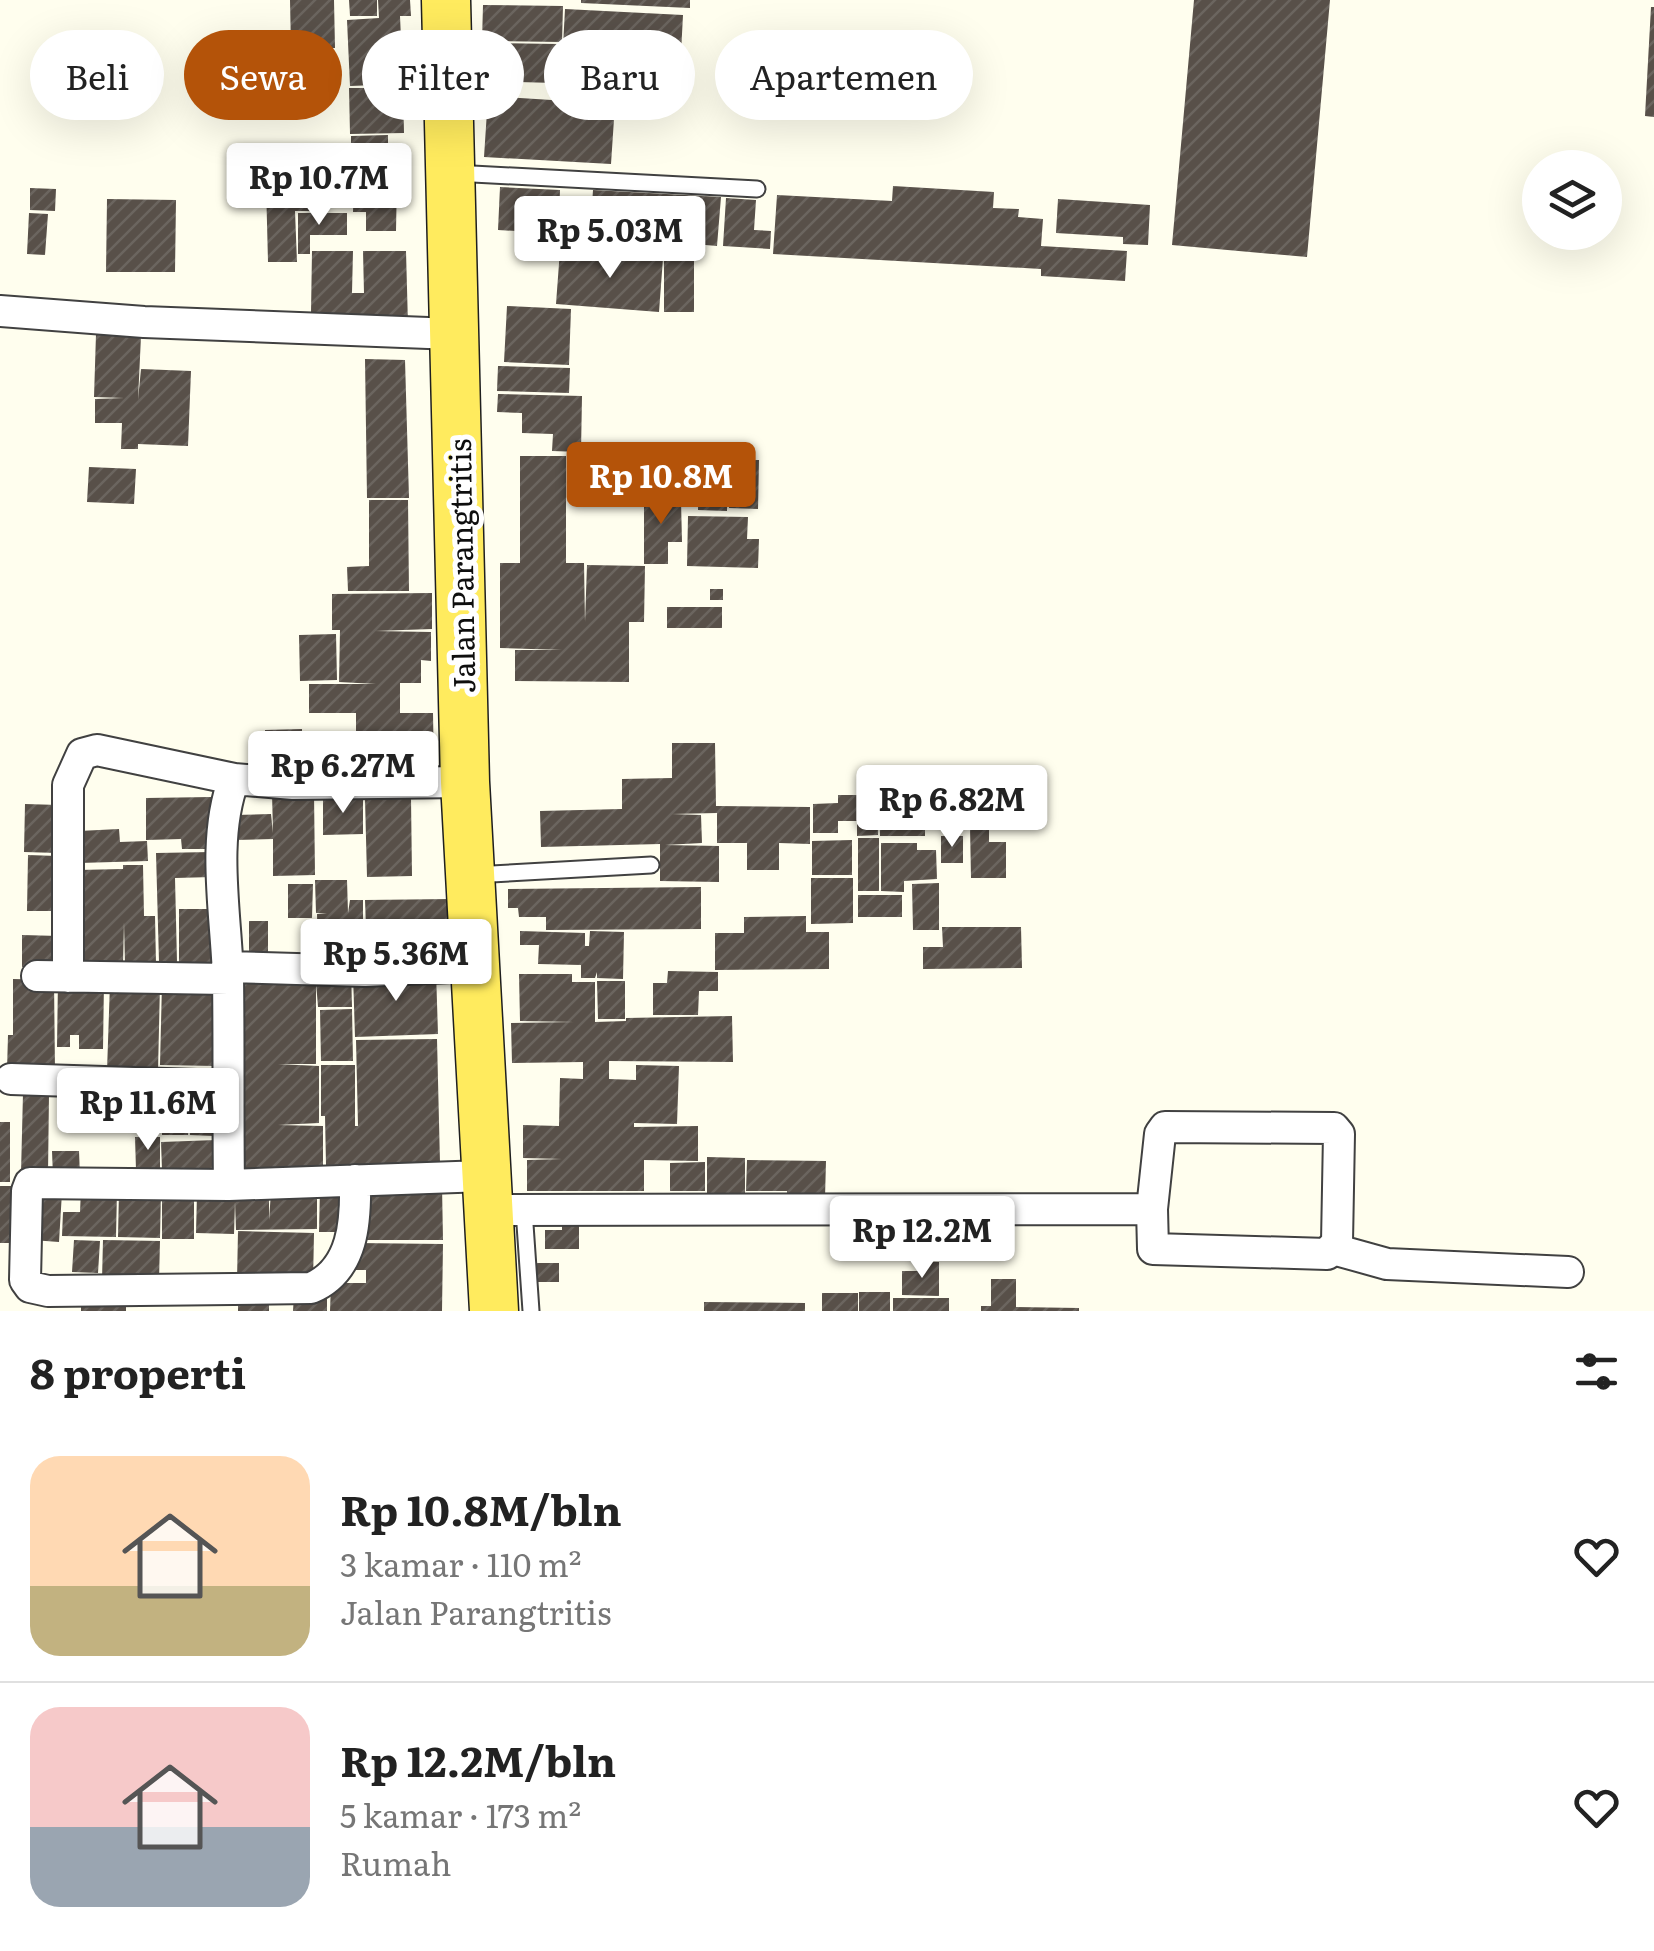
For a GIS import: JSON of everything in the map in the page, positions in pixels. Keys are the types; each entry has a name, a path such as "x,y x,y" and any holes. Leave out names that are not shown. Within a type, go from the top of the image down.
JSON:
{"main road":[{"name":"Jalan Parangtritis","path":"446,0 465,782 473,966 498,1199 494,1311"}],"street":[{"path":"0,312 144,322 454,334"},
{"path":"68,977 68,785 82,754 97,750 234,779 293,784 465,782"},
{"path":"229,1185 228,973 222,847 226,801 234,779"},
{"path":"36,976 473,966"},
{"path":"12,1079 228,1086"},
{"path":"1165,1127 1334,1128 1340,1142 1337,1242 1327,1254 1153,1249 1152,1209 1160,1134 1165,1127"},
{"path":"355,1180 352,1241 329,1278 311,1288 48,1292 27,1284 30,1183 229,1185 355,1180 498,1199 1152,1209"},
{"path":"1333,1250 1387,1264 1568,1272"}],"lane":[{"path":"450,173 757,189"},
{"path":"469,875 651,865"},
{"path":"498,1199 531,1311"}],"building":[{"path":"290,0 334,0 335,30 291,30"},
{"path":"349,0 377,0 377,16 350,16"},
{"path":"378,0 410,0 411,16 400,16 401,30 362,30 362,86 350,86 347,20 379,18"},
{"path":"690,0 690,8 581,3"},
{"path":"1194,0 1330,0 1307,257 1172,245"},
{"path":"483,5 563,6 562,30 544,30 544,42 524,42 524,30 482,30"},
{"path":"1654,7 1654,117 1645,116"},
{"path":"565,9 683,15 682,30 564,30"},
{"path":"524,44 544,44 544,83 524,82"},
{"path":"349,88 362,88 362,120 404,120 404,133 350,134"},
{"path":"524,98 544,100 544,120 614,120 611,164 484,157 486,120 524,120"},
{"path":"388,135 388,160 351,160 351,136"},
{"path":"354,178 397,179 396,231 366,231 366,212 353,212"},
{"path":"311,183 312,211 295,211 297,262 268,262 266,184"},
{"path":"893,186 994,192 993,208 1019,209 1018,217 1043,219 1041,246 1127,251 1125,281 1041,276 1041,269 773,254 777,195 892,201"},
{"path":"500,187 560,190 559,217 586,218 586,235 498,230"},
{"path":"30,188 56,189 55,211 30,210"},
{"path":"593,190 721,197 717,246 590,235"},
{"path":"726,198 756,200 754,230 771,231 770,249 723,246"},
{"path":"107,199 176,200 175,272 106,272"},
{"path":"1058,199 1150,205 1148,245 1123,244 1123,237 1056,233"},
{"path":"29,213 48,214 45,255 27,254"},
{"path":"298,213 347,213 347,235 310,235 310,254 298,254"},
{"path":"560,250 663,258 659,312 556,304"},
{"path":"312,251 353,251 352,293 364,293 363,251 406,251 408,325 341,324 341,313 311,313"},
{"path":"664,258 694,258 694,312 664,312"},
{"path":"507,306 571,309 569,365 504,362"},
{"path":"96,334 141,336 138,400 141,369 191,371 188,446 138,444 138,449 121,449 122,423 95,423 95,399 124,398 94,397"},
{"path":"365,359 405,360 409,498 367,498"},
{"path":"498,366 570,368 569,393 497,391"},
{"path":"498,394 582,396 581,452 552,451 553,434 522,433 522,413 497,412"},
{"path":"520,456 566,456 566,563 584,563 585,622 587,565 645,566 644,622 629,622 629,682 515,681 515,650 562,650 500,648 500,563 520,563"},
{"path":"699,459 728,460 727,511 698,510"},
{"path":"730,460 759,460 758,509 729,508"},
{"path":"89,467 136,469 134,504 87,502"},
{"path":"667,494 667,501 681,500 682,542 668,542 668,564 644,564 644,495"},
{"path":"369,500 408,500 409,591 348,591 347,567 369,566"},
{"path":"688,516 748,517 747,539 759,539 758,568 687,566"},
{"path":"710,589 723,589 723,600 710,600"},
{"path":"432,593 432,629 375,631 431,632 431,661 421,660 421,683 400,683 400,713 433,713 434,773 322,772 322,740 356,740 356,713 309,713 309,684 376,684 339,682 340,630 332,630 332,594"},
{"path":"667,607 722,607 722,628 667,628"},
{"path":"336,634 337,680 300,681 299,635"},
{"path":"302,729 302,775 265,776 265,730"},
{"path":"672,743 715,743 716,806 810,807 810,844 779,843 779,870 747,870 747,843 717,843 717,813 672,814 701,815 702,843 665,845 719,846 719,882 660,881 660,844 541,847 540,811 622,809 622,779 672,778"},
{"path":"272,793 314,793 315,875 273,876 273,839 235,840 234,815 271,814 273,833"},
{"path":"880,794 913,794 913,810 925,810 925,836 880,836"},
{"path":"838,795 877,795 878,835 857,836 857,821 838,821 838,833 813,833 813,804 838,803"},
{"path":"975,795 1012,796 1011,826 991,826 991,819 975,819"},
{"path":"211,797 211,849 182,849 181,839 146,840 146,798"},
{"path":"323,797 363,797 363,834 323,835"},
{"path":"411,798 412,876 367,877 365,799"},
{"path":"25,804 59,805 58,853 24,852"},
{"path":"929,809 972,809 972,824 929,823"},
{"path":"970,827 989,827 989,842 1006,842 1006,878 971,878"},
{"path":"119,829 120,842 147,841 148,861 79,863 79,831"},
{"path":"941,836 963,836 963,863 941,863"},
{"path":"858,838 879,838 879,891 858,891"},
{"path":"852,840 852,875 812,875 812,841"},
{"path":"881,843 917,843 917,850 936,850 937,879 904,881 904,892 881,891"},
{"path":"212,852 213,877 175,878 177,962 159,962 156,853"},
{"path":"28,855 57,856 56,911 27,911"},
{"path":"123,865 143,865 144,916 155,916 156,964 125,965 124,922 123,964 79,964 78,870 123,869"},
{"path":"811,878 853,878 853,923 811,924"},
{"path":"315,880 347,880 348,913 350,900 363,900 370,968 352,968 352,953 318,954 317,914 327,913 316,913"},
{"path":"939,883 939,930 913,930 912,884"},
{"path":"288,884 313,884 312,918 288,918"},
{"path":"701,887 701,929 546,930 546,917 519,917 518,908 508,908 508,889"},
{"path":"858,895 902,895 902,917 858,917"},
{"path":"451,899 451,927 366,928 365,900"},
{"path":"179,909 216,909 216,963 179,964"},
{"path":"806,916 806,932 829,932 829,969 715,970 715,933 744,933 744,917"},
{"path":"249,921 268,921 268,958 249,958"},
{"path":"942,927 1021,927 1022,968 923,969 923,947 943,947"},
{"path":"371,931 434,931 434,958 371,959"},
{"path":"520,931 585,933 585,946 589,946 590,931 624,932 623,979 597,978 597,972 595,978 581,978 581,965 538,964 539,945 520,945"},
{"path":"22,935 59,936 59,967 22,967"},
{"path":"239,971 351,971 352,1007 318,1007 316,982 316,1064 278,1064 319,1066 319,1123 278,1125 323,1126 323,1172 236,1171"},
{"path":"436,971 438,1034 355,1037 353,974"},
{"path":"668,971 718,972 718,991 699,991 698,1015 653,1015 653,983 667,983"},
{"path":"519,974 572,974 572,982 595,982 595,1022 732,1016 733,1062 609,1061 609,1079 636,1080 636,1065 679,1066 677,1124 634,1123 634,1127 698,1126 698,1161 644,1160 644,1191 527,1191 527,1160 562,1159 523,1158 523,1125 559,1126 560,1078 583,1079 583,1062 512,1063 511,1023 574,1022 520,1021"},
{"path":"13,979 54,980 55,1071 7,1070 8,1035 13,1035"},
{"path":"58,980 104,981 103,1049 79,1049 79,1035 70,1035 70,1047 57,1047"},
{"path":"597,981 625,981 625,1019 598,1019"},
{"path":"110,983 160,984 158,1072 107,1071"},
{"path":"162,983 216,984 215,1066 160,1065"},
{"path":"352,1009 353,1061 321,1061 320,1010"},
{"path":"437,1039 440,1163 326,1165 321,1065 355,1065 358,1126 356,1040"},
{"path":"163,1090 188,1090 188,1135 162,1135"},
{"path":"109,1092 159,1092 159,1117 151,1117 151,1131 119,1131 119,1122 109,1122"},
{"path":"23,1093 49,1094 48,1174 21,1173"},
{"path":"191,1098 216,1098 215,1136 190,1135"},
{"path":"0,1122 10,1122 10,1182 0,1182"},
{"path":"135,1137 160,1137 160,1170 136,1170"},
{"path":"216,1140 217,1168 162,1170 161,1142"},
{"path":"52,1151 79,1151 80,1176 53,1177"},
{"path":"707,1157 745,1158 745,1195 707,1195"},
{"path":"747,1160 826,1161 825,1198 787,1198 787,1191 746,1191"},
{"path":"705,1162 705,1191 670,1191 670,1163"},
{"path":"0,1186 19,1186 18,1243 0,1243"},
{"path":"442,1186 443,1240 365,1240 364,1187"},
{"path":"320,1188 349,1189 348,1232 319,1232"},
{"path":"81,1190 117,1191 116,1237 62,1236 63,1212 80,1212"},
{"path":"119,1190 161,1191 160,1238 118,1237"},
{"path":"34,1191 62,1192 59,1242 32,1240"},
{"path":"162,1191 194,1191 194,1239 162,1239"},
{"path":"269,1191 269,1220 271,1192 317,1192 317,1229 236,1230 235,1202 234,1234 196,1233 197,1193"},
{"path":"562,1217 579,1217 579,1249 545,1249 545,1230 562,1230"},
{"path":"238,1231 314,1233 313,1283 237,1281"},
{"path":"74,1240 100,1241 98,1273 72,1272"},
{"path":"103,1240 160,1241 159,1281 102,1280"},
{"path":"356,1243 443,1244 442,1311 330,1311 331,1283 366,1283 366,1270 356,1270"},
{"path":"922,1262 939,1262 939,1296 902,1295 902,1271 922,1271"},
{"path":"533,1263 559,1263 559,1282 533,1282"},
{"path":"991,1279 1016,1279 1016,1307 1079,1311 981,1311 981,1306 991,1306"},
{"path":"859,1292 890,1292 890,1311 859,1311"},
{"path":"238,1293 269,1293 269,1311 238,1311"},
{"path":"822,1293 858,1293 858,1311 822,1311"},
{"path":"294,1295 327,1296 327,1311 293,1311"},
{"path":"893,1298 949,1298 949,1311 893,1311"},
{"path":"81,1302 126,1303 126,1311 81,1311"},
{"path":"704,1302 805,1303 805,1311 704,1311"}]}
